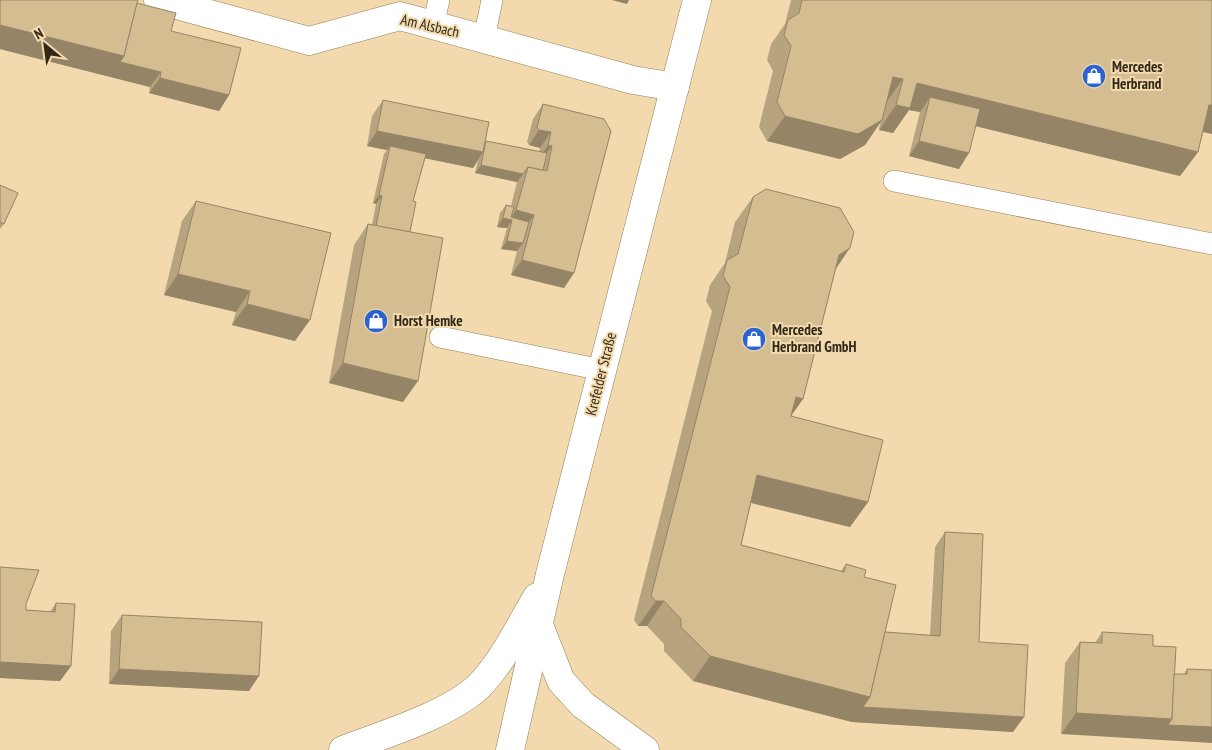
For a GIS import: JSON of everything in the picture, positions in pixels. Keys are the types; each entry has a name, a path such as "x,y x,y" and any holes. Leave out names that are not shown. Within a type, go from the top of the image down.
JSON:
{"street":[{"name":"Am Alsbach","path":"158,0 309,41 400,16 436,13 484,39 633,80 675,87"},
{"name":"Krefelder Straße","path":"510,750 550,574 697,0"},
{"path":"343,750 439,713 477,687 503,656 550,574"},
{"path":"539,625 561,681 583,705 645,750"}],"lane":[{"path":"484,39 492,0"},
{"path":"894,180 1212,244"},
{"path":"440,337 602,370"}],"building":[{"path":"0,0 138,0 124,56 0,25"},
{"path":"802,0 1212,0 1212,105 1209,105 1198,152 917,83 910,108 896,105 903,79 893,77 882,120 858,134 785,116 777,102 791,46 784,35 788,20 799,13"},
{"path":"137,3 176,13 171,31 241,48 229,95 160,78 161,72 120,62 124,56"},
{"path":"930,97 980,109 969,153 919,141"},
{"path":"383,100 489,122 483,152 377,131"},
{"path":"543,104 604,119 611,131 574,273 522,260 534,215 516,210 528,167 547,171 552,146 548,145 551,132 539,130 537,127"},
{"path":"486,141 547,153 543,170 528,167 523,174 481,165"},
{"path":"390,146 426,154 413,201 416,202 410,232 376,226 382,196 379,195"},
{"path":"0,185 18,193 4,224 0,222"},
{"path":"766,189 840,208 854,232 850,248 839,255 803,399 796,397 791,416 883,440 868,502 757,475 741,545 844,572 846,564 866,570 864,577 896,585 870,697 710,656 681,627 681,619 664,601 656,601 651,596 730,287 723,276 727,260 738,254 753,197"},
{"path":"196,201 331,233 310,320 247,304 250,291 178,274"},
{"path":"506,205 514,207 511,217 529,222 523,243 507,241 512,220 503,218"},
{"path":"368,224 443,238 418,381 343,363"},
{"path":"945,532 983,534 979,642 1028,645 1024,717 863,707 870,697 885,632 940,636"},
{"path":"0,567 39,570 26,604 26,610 55,612 56,603 75,604 71,666 0,662"},
{"path":"122,615 262,622 259,676 119,669"},
{"path":"1102,632 1153,635 1153,646 1176,647 1172,719 1076,713 1080,642 1102,643"},
{"path":"1187,669 1212,670 1212,727 1168,725 1172,719 1174,674 1187,674"}],"place":[{"name":"Mercedes Herbrand","path":"1094,76"},
{"name":"Horst Hemke","path":"376,321"},
{"name":"Mercedes Herbrand GmbH","path":"754,339"}]}
